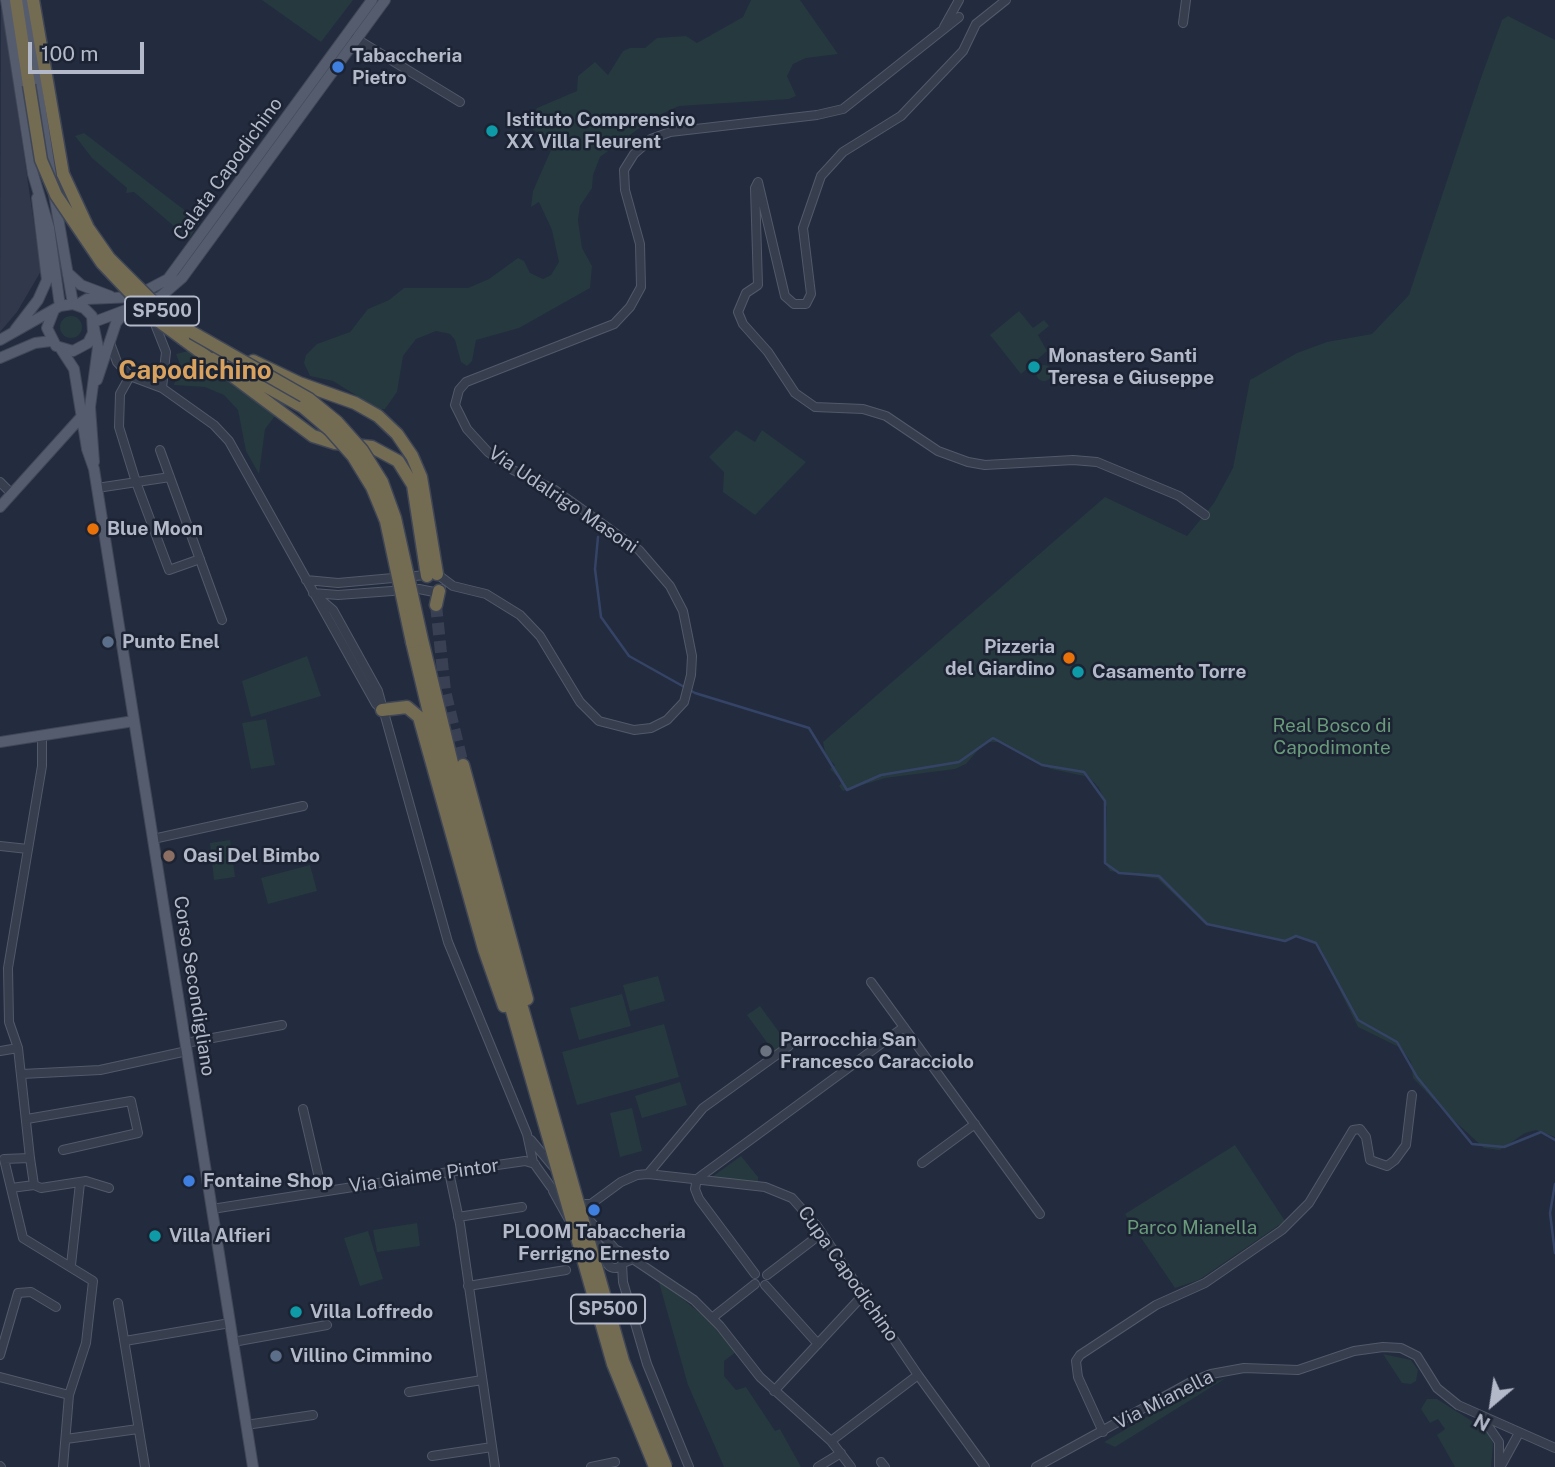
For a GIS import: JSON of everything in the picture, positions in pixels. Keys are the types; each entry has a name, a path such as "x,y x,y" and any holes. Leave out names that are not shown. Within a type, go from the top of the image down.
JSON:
{"highway":[{"name":"SP500","path":"16,0 41,160 56,195 109,272 153,317 183,339 303,407 330,430 353,456 372,487 386,521 417,641"},
{"name":"SP500","path":"33,0 63,174 81,215 109,258 160,309 219,348 309,399 337,422 362,450 382,482 395,518 442,767 535,1070 552,1151 613,1364 655,1467"},
{"path":"183,339 313,436 335,443 372,447 398,461 413,485 435,579"},
{"path":"219,348 355,403 378,416 397,434 412,456 421,477 436,605"},
{"path":"382,710 407,706 419,717 484,949 535,1070"},
{"path":"463,765 524,984 535,1070"},
{"name":"SP500","path":"552,1151 623,1361 666,1467"}],"main road":[{"path":"6,0 36,185 47,280 38,300 12,333"},
{"path":"24,0 66,271 75,304 88,312 94,325 92,338 84,347 73,351 61,349 51,341 47,328 57,308 47,215 36,185"},
{"name":"Calata Capodichino","path":"94,325 167,292 187,272 351,35 372,0"},
{"name":"Calata Capodichino","path":"75,304 87,299 143,294 161,285 175,272 351,35 385,0"},
{"path":"66,271 78,283 114,298"},
{"path":"0,340 57,308 75,304"},
{"path":"90,397 116,323 125,310"},
{"name":"Corso Secondigliano","path":"94,325 98,347 90,397 94,469"},
{"path":"0,358 36,343 51,341"},
{"name":"Corso Secondigliano","path":"61,349 74,369 94,469 253,1467"},
{"path":"0,507 82,416"},
{"path":"0,742 134,721"}],"street":[{"path":"1006,0 976,24 963,51 901,116 843,152 821,176 803,228 811,294 806,304 794,304 785,296 758,182 755,188 758,285 746,293 738,312 743,324 768,352 795,394 815,407 863,409 886,415 938,451 968,462 985,465 1073,460 1097,462 1179,496 1205,514"},
{"path":"1183,23 1186,0"},
{"name":"Via Udalrigo Masoni","path":"313,593 338,595 435,579 486,594 520,615 540,636 580,702 593,716 607,725 634,730 651,728 667,720 684,702 690,683 691,656 683,611 657,568 639,550 555,490 513,470 488,452 467,429 455,405 459,390 466,382 614,324 630,307 641,287 640,244 625,190 624,170 634,154 651,139 670,132 817,115 843,109 940,32 958,9 976,24"},
{"path":"351,35 460,102"},
{"path":"143,305 165,346 162,388"},
{"path":"110,340 116,360 130,376 162,388 214,425 229,441 313,593 382,710"},
{"path":"130,376 120,394 119,427 136,482 169,570 200,559"},
{"path":"160,450 222,620"},
{"path":"97,488 170,477"},
{"path":"0,482 12,494"},
{"path":"306,580 338,583 435,579"},
{"path":"313,593 338,583"},
{"path":"313,593 333,610"},
{"path":"338,595 331,604 333,610 378,691 448,942 527,1134 531,1161 552,1189 565,1214 598,1244 623,1282"},
{"path":"34,1185 22,1074 18,1048 9,1022 4,968 42,766 42,736"},
{"path":"153,839 303,806"},
{"path":"0,846 28,849"},
{"path":"871,982 1040,1214"},
{"path":"22,1074 100,1070 186,1047 282,1026"},
{"path":"818,1344 760,1285 755,1274 699,1199 695,1189 697,1179 904,1027"},
{"path":"648,1174 703,1108 789,1046"},
{"path":"0,1051 18,1048"},
{"path":"1103,1432 1078,1377 1078,1358 1114,1332 1172,1298 1205,1283 1282,1230 1301,1213 1353,1130 1360,1129 1366,1137 1370,1160 1387,1166 1395,1160 1406,1144 1412,1095"},
{"path":"26,1119 131,1101 138,1133 63,1150"},
{"name":"Via Giaime Pintor","path":"303,1110 322,1191"},
{"path":"922,1163 975,1124"},
{"path":"527,1134 552,1151 560,1173"},
{"name":"Via Giaime Pintor","path":"212,1209 531,1161 552,1151"},
{"path":"30,1158 2,1160 23,1238 71,1265 93,1281 86,1343 69,1395 63,1467"},
{"path":"449,1172 495,1467"},
{"path":"552,1189 553,1178 560,1173 573,1175 577,1182 579,1204 587,1219 623,1255 623,1282 648,1364 689,1467"},
{"name":"Cupa Capodichino","path":"579,1204 587,1206 621,1182 637,1175 648,1174 765,1187 783,1192 799,1203 822,1233 865,1293 918,1376 985,1467"},
{"path":"11,1188 34,1185 41,1188 86,1181 109,1188"},
{"path":"71,1265 80,1183"},
{"path":"552,1189 563,1198 571,1196 576,1190"},
{"path":"458,1217 522,1207"},
{"path":"712,1318 760,1285 767,1275 822,1233"},
{"path":"606,1258 608,1253 616,1250"},
{"path":"612,1267 633,1259 658,1273 712,1318 774,1391 831,1441 851,1467"},
{"path":"468,1286 566,1270"},
{"path":"755,1274 761,1272 767,1275"},
{"path":"0,1355 17,1294 23,1291 33,1293 56,1307"},
{"path":"774,1391 865,1293"},
{"path":"118,1303 145,1467"},
{"path":"0,1318 10,1318"},
{"path":"125,1341 230,1323"},
{"path":"233,1342 327,1325"},
{"name":"Via Mianella","path":"1036,1467 1191,1382 1220,1371 1244,1368 1298,1370 1354,1351 1383,1346 1412,1353 1441,1392 1482,1418 1555,1448"},
{"path":"831,1441 918,1376"},
{"path":"0,1377 69,1395"},
{"path":"409,1392 482,1380"},
{"path":"246,1425 313,1415"},
{"path":"1482,1418 1499,1442 1500,1467"},
{"path":"66,1439 138,1429"},
{"path":"1500,1467 1519,1433"},
{"path":"432,1456 492,1447"},
{"path":"818,1467 841,1453"},
{"path":"591,1467 615,1462"}],"shaded area":[{"path":"1,0 41,271 17,312 0,332"}],"green space":[{"path":"262,0 353,0 321,42"},
{"path":"751,0 800,0 838,54 806,58 793,64 787,76 796,96 789,99 679,106 653,118 600,157 593,175 592,188 580,206 578,220 582,248 592,266 590,288 519,328 476,340 472,361 467,366 461,362 455,340 450,334 436,331 416,339 403,356 397,392 385,409 378,409 333,381 310,376 304,363 306,355 317,344 350,332 368,309 389,300 404,288 468,288 489,279 518,258 524,261 530,273 543,279 551,275 559,262 552,230 539,202 531,207 533,191 551,150 547,136 533,130 531,122 537,108 577,91 578,76 595,62 608,75 623,51 645,48 657,38 686,36 697,43 743,17"},
{"name":"Real Bosco di Capodimonte","path":"1508,16 1555,40 1555,1137 1536,1130 1525,1133 1500,1150 1484,1148 1448,1115 1413,1078 1411,1062 1401,1048 1358,1027 1316,943 1296,936 1285,941 1204,923 1158,879 1110,871 1105,863 1107,807 1099,788 1089,777 1051,769 1000,742 985,742 966,764 955,769 885,778 843,791 839,786 842,782 830,769 835,765 826,757 823,742 1105,497 1187,536 1214,503 1233,468 1250,380 1297,353 1327,342 1372,334 1409,295 1482,75 1502,20"},
{"path":"84,133 200,222 189,239 134,192 126,193 127,188 92,158 75,136"},
{"path":"1019,311 1033,328 1044,320 1049,326 1038,335 1047,351 1021,374 990,335"},
{"path":"71,316 79,319 82,327 79,335 71,338 63,335 60,327 63,319"},
{"path":"188,351 275,416 265,429 259,474 246,451 238,410 224,395 205,387 174,385 180,364 176,354"},
{"path":"1044,365 1050,367 1050,379 1044,381 1038,379 1036,373 1038,367"},
{"path":"736,430 755,442 762,430 806,462 755,515 723,492 724,472 709,457"},
{"path":"307,656 321,696 251,717 242,681"},
{"path":"266,719 275,765 251,769 242,723"},
{"path":"230,840 235,877 214,880 210,843"},
{"path":"310,865 317,891 268,904 261,878"},
{"path":"658,976 665,1001 630,1011 623,985"},
{"path":"622,994 631,1026 579,1040 570,1008"},
{"path":"760,1006 787,1043 774,1052 747,1015"},
{"path":"664,1024 679,1077 577,1105 562,1052"},
{"path":"680,1082 687,1105 642,1118 635,1096"},
{"path":"632,1108 642,1151 620,1157 610,1113"},
{"name":"Parco Mianella","path":"1235,1145 1285,1221 1199,1280 1175,1288 1125,1214"},
{"path":"741,1156 758,1177 758,1182 712,1177"},
{"path":"417,1223 420,1246 377,1252 373,1230"},
{"path":"368,1231 383,1279 360,1286 344,1238"},
{"path":"658,1279 710,1321 736,1352 724,1361 724,1376 736,1390 746,1387 775,1431 780,1429 801,1467 724,1467 688,1385"},
{"path":"1383,1354 1411,1360 1418,1370 1416,1381 1411,1384 1402,1383"},
{"path":"1226,1378 1115,1447 1104,1442 1192,1390"},
{"path":"1427,1399 1437,1399 1486,1430 1493,1443 1491,1467 1455,1467 1437,1435 1445,1429 1438,1419 1430,1423 1421,1409"}],"waterway":[{"path":"598,537 595,569 601,617 629,656 695,693 809,728 847,790 881,775 959,762 993,738 1042,765 1084,772 1105,801 1105,863 1119,873 1159,876 1207,924 1285,941 1296,936 1316,943 1358,1020 1397,1042 1417,1077 1472,1144 1504,1147 1541,1132 1555,1140"},
{"path":"1555,1184 1550,1213 1555,1253"}],"tunnel":[{"path":"436,605 445,691 463,765"}],"place":[{"name":"Tabaccheria Pietro","path":"338,67"},
{"name":"Istituto Comprensivo XX Villa Fleurent","path":"492,131"},
{"name":"Monastero Santi Teresa e Giuseppe","path":"1034,367"},
{"name":"Blue Moon","path":"93,529"},
{"name":"Punto Enel","path":"108,642"},
{"name":"Pizzeria del Giardino","path":"1069,658"},
{"name":"Casamento Torre","path":"1078,672"},
{"name":"Oasi Del Bimbo","path":"169,856"},
{"name":"Parrocchia San Francesco Caracciolo","path":"766,1051"},
{"name":"Fontaine Shop","path":"189,1181"},
{"name":"PLOOM Tabaccheria Ferrigno Ernesto","path":"594,1210"},
{"name":"Villa Alfieri","path":"155,1236"},
{"name":"Villa Loffredo","path":"296,1312"},
{"name":"Villino Cimmino","path":"276,1356"}],"district":[{"name":"Capodichino","path":"195,371"}]}
